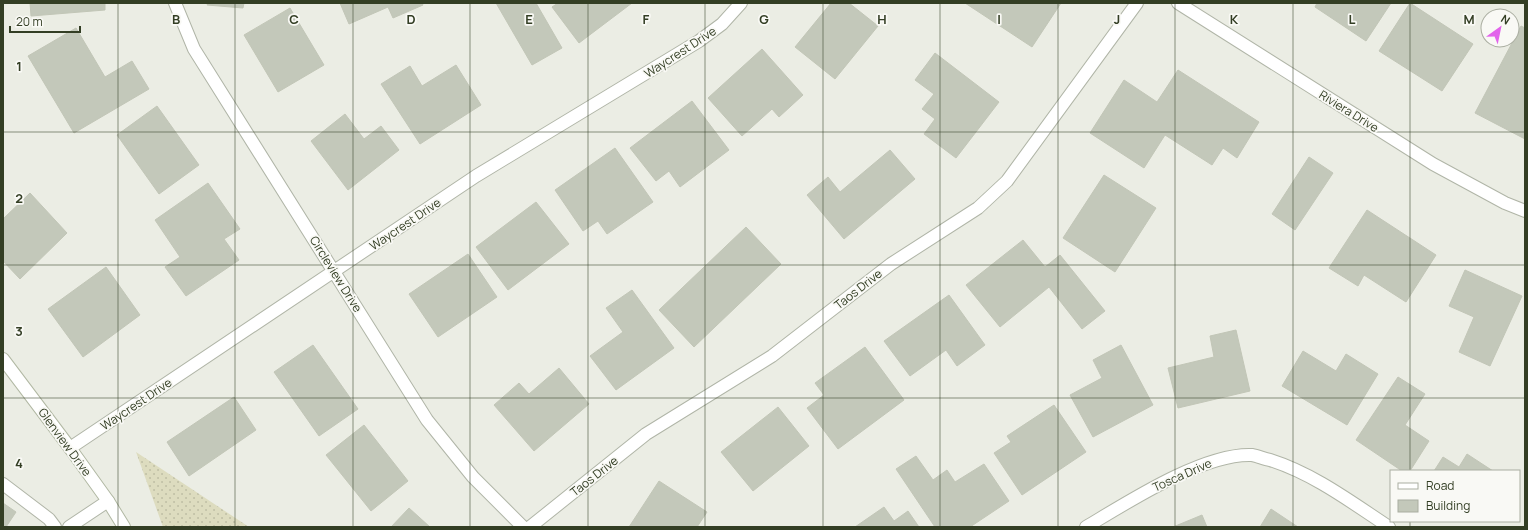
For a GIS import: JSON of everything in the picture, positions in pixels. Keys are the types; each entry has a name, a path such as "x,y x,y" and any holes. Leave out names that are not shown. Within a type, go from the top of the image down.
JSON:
{"street":[{"name":"Circleview Drive","path":"175,3 194,49 427,420 473,477 523,527"},
{"name":"Waycrest Drive","path":"70,448 476,176 699,41 722,24 741,3"},
{"name":"Taos Drive","path":"530,527 646,434 772,356 891,264 978,208 1007,181 1137,3"},
{"name":"Riviera Drive","path":"1178,3 1433,164 1506,203 1525,211"},
{"name":"Glenview Drive","path":"3,359 70,448 108,501 124,527"},
{"name":"Tosca Drive","path":"1086,527 1140,494 1212,461 1253,455 1286,465 1306,474 1389,527"},
{"path":"3,484 49,519 56,527"},
{"path":"69,527 108,501"}],"green space":[{"path":"136,452 249,527 163,527"}],"building":[{"path":"30,3 105,3 105,10 31,16"},
{"path":"208,3 244,3 243,8 207,5"},
{"path":"340,3 422,3 423,5 393,18 388,7 349,24"},
{"path":"496,3 536,3 562,48 532,65"},
{"path":"558,3 632,3 579,43 552,7"},
{"path":"831,3 849,3 878,26 835,79 795,47"},
{"path":"965,3 1061,3 1032,47"},
{"path":"1317,3 1391,3 1366,41 1315,7"},
{"path":"1410,3 1473,44 1442,91 1379,51"},
{"path":"290,8 324,65 278,92 244,35"},
{"path":"1521,26 1525,28 1525,139 1475,113 1509,48 1520,48"},
{"path":"76,28 105,77 132,61 149,89 74,133 28,56"},
{"path":"762,49 803,95 779,117 772,109 742,136 708,98"},
{"path":"935,53 999,102 956,158 924,134 935,119 922,109 934,94 915,80"},
{"path":"456,65 481,105 420,144 381,84 410,66 422,86"},
{"path":"1178,70 1259,122 1237,158 1223,148 1212,165 1165,135 1144,168 1090,133 1124,80 1157,102"},
{"path":"692,101 729,150 680,187 669,171 656,181 630,148"},
{"path":"157,106 199,165 159,194 117,135"},
{"path":"345,114 364,139 381,126 399,150 348,190 311,141"},
{"path":"615,148 653,202 607,234 598,221 583,231 555,190"},
{"path":"890,150 915,179 844,239 807,195 828,177 840,192"},
{"path":"1309,157 1333,173 1295,230 1272,214"},
{"path":"1104,175 1156,208 1115,272 1063,238"},
{"path":"208,183 240,229 224,239 239,260 186,296 165,267 180,257 155,220"},
{"path":"30,193 67,233 20,279 3,261 3,219"},
{"path":"536,202 569,244 508,290 476,247"},
{"path":"1367,210 1436,255 1406,302 1364,275 1358,286 1329,268"},
{"path":"746,227 781,264 694,347 659,310"},
{"path":"1023,240 1045,267 1060,255 1105,311 1082,329 1049,287 1000,327 966,285"},
{"path":"468,254 497,297 438,337 409,294"},
{"path":"106,267 140,315 83,357 48,309"},
{"path":"1465,270 1522,296 1490,366 1459,352 1474,317 1449,306"},
{"path":"632,290 674,348 616,390 590,356 623,332 606,308"},
{"path":"949,295 985,345 957,366 946,350 910,376 884,341"},
{"path":"1236,330 1250,391 1178,408 1168,368 1214,357 1210,336"},
{"path":"313,345 358,409 319,436 274,372"},
{"path":"1121,345 1153,405 1093,437 1070,395 1102,378 1093,360"},
{"path":"865,347 904,400 838,449 807,408 824,395 815,383"},
{"path":"1303,351 1336,371 1346,354 1378,374 1347,425 1282,386"},
{"path":"559,368 589,404 534,451 494,405 519,383 529,394"},
{"path":"1398,377 1425,394 1405,425 1429,441 1411,470 1401,470 1356,440"},
{"path":"234,397 256,430 189,476 167,442"},
{"path":"1054,405 1086,452 1022,495 994,453 1011,442 1007,436"},
{"path":"778,407 809,446 753,491 721,452"},
{"path":"364,425 408,481 371,511 326,455"},
{"path":"1467,454 1491,470 1435,470 1443,457 1459,467"},
{"path":"916,456 933,480 947,470 955,482 984,464 1009,501 970,527 935,527 896,469"},
{"path":"659,481 707,512 697,527 629,527"},
{"path":"3,503 16,512 6,527 3,527"},
{"path":"884,507 894,521 908,511 919,527 855,527"},
{"path":"409,508 430,527 391,527"},
{"path":"1271,509 1298,527 1260,527"},
{"path":"1202,515 1207,527 1173,527"}]}
